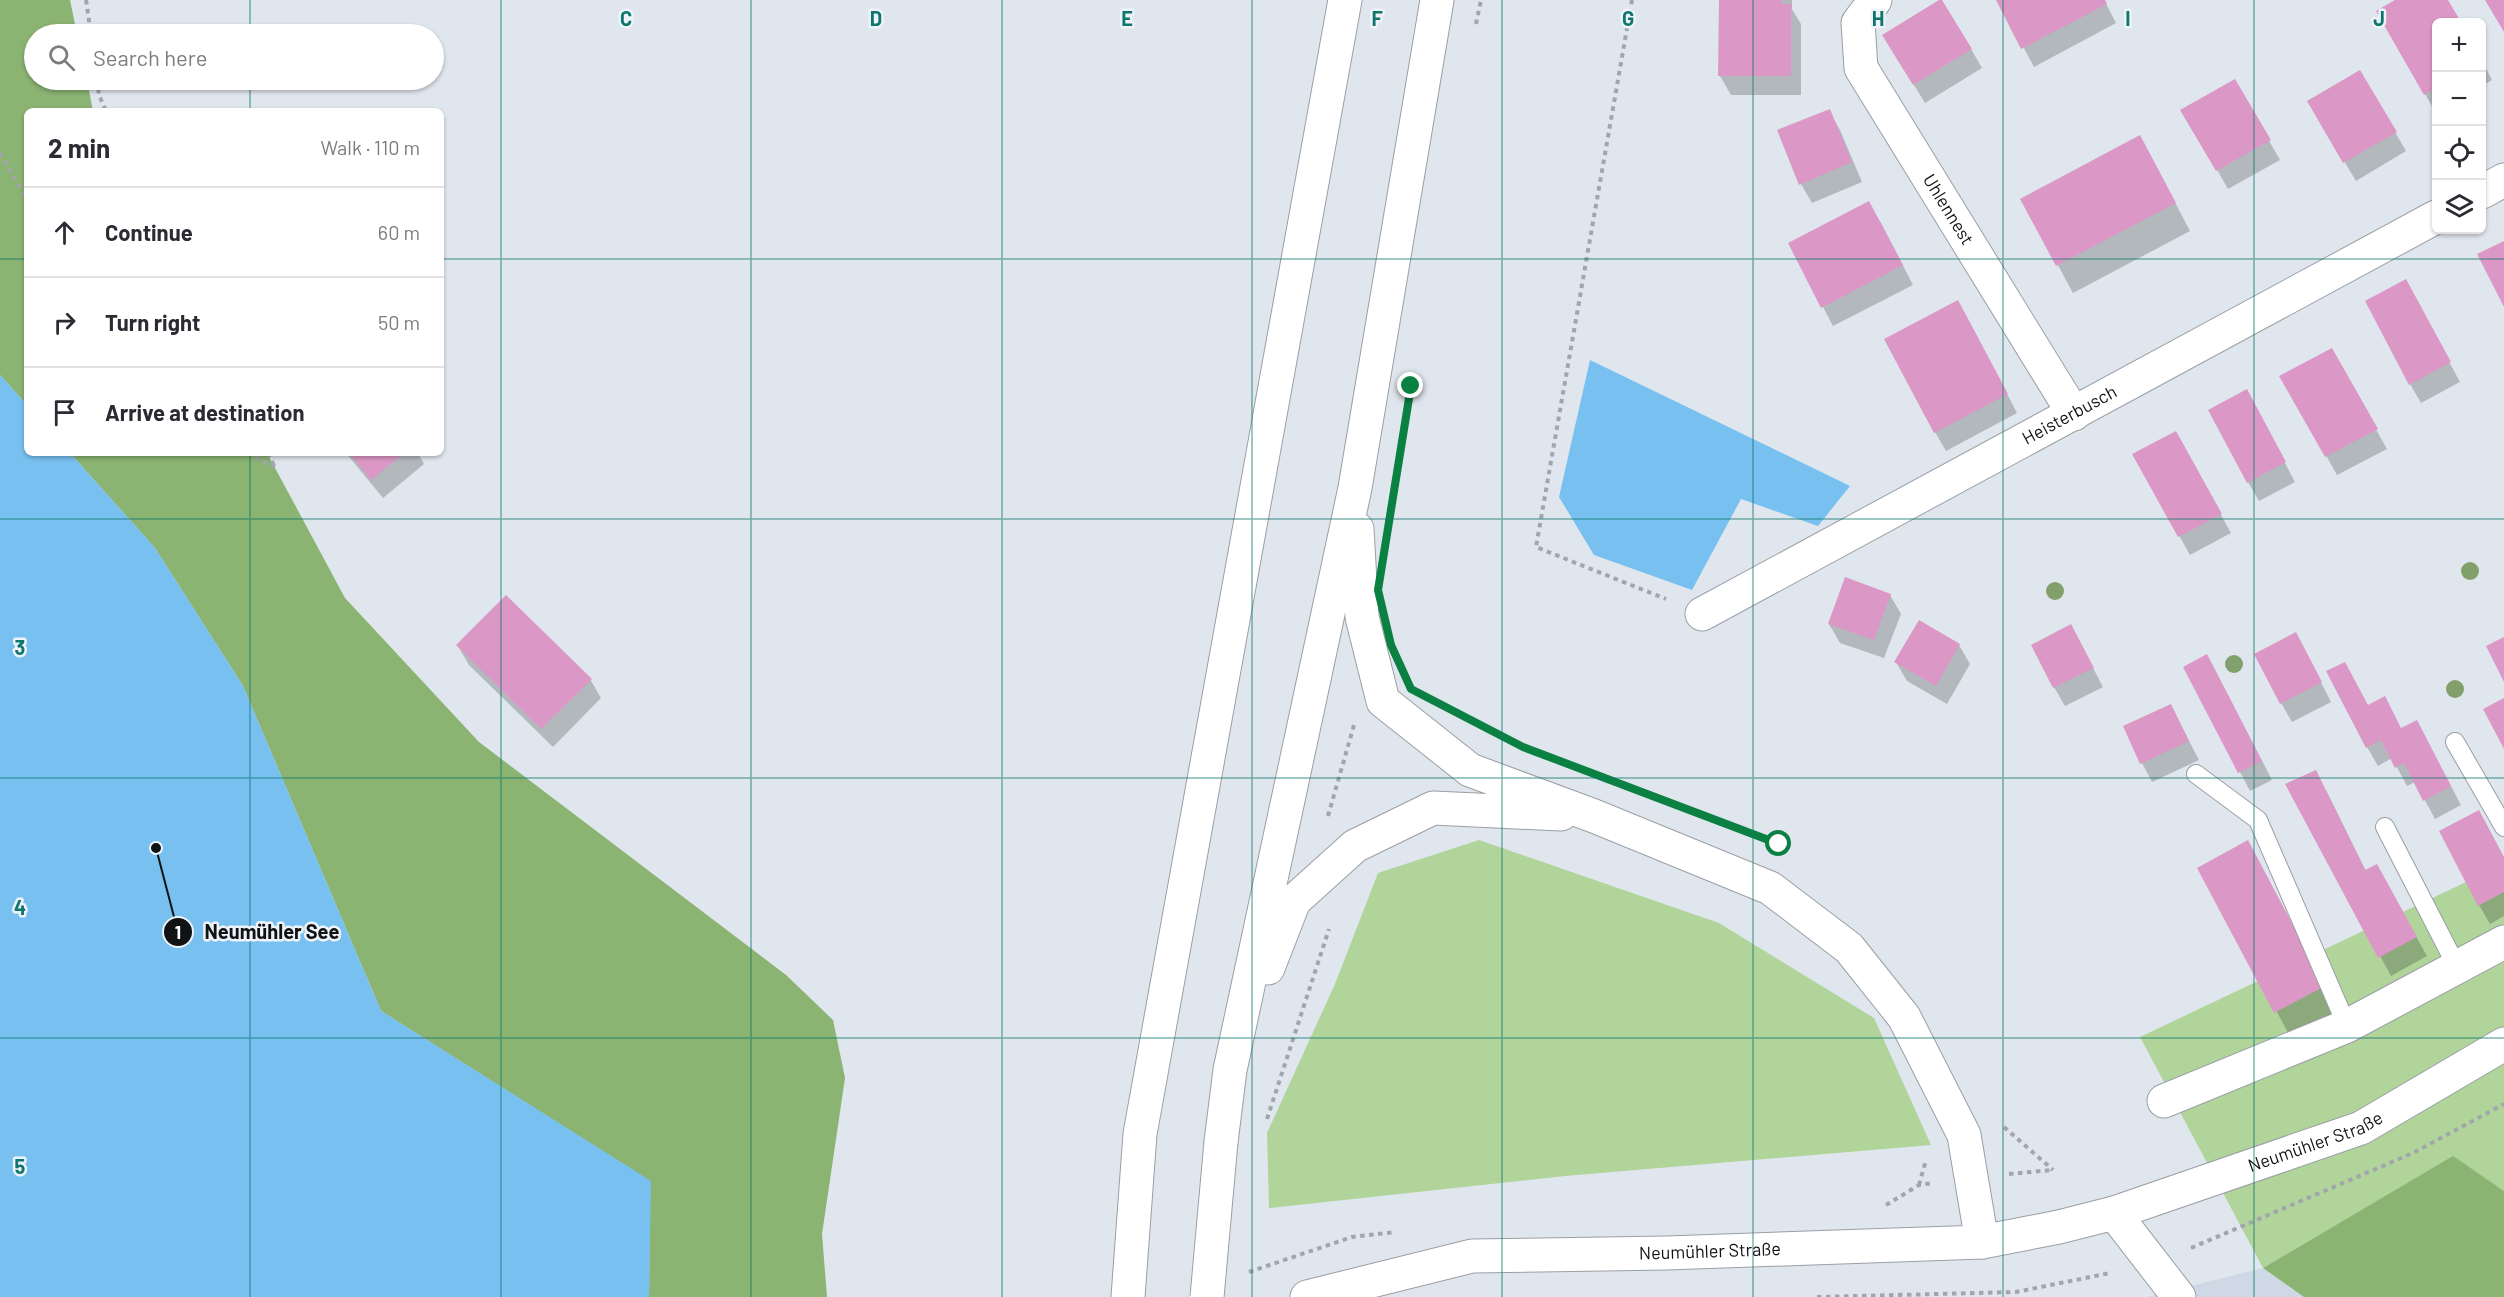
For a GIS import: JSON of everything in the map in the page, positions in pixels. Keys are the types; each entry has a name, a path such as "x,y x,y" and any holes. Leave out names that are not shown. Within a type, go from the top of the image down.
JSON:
{"main road":[{"path":"1128,1297 1140,1134 1345,0"},
{"path":"1207,1297 1230,1070 1354,488 1437,0"},
{"name":"Uhlennest","path":"1875,0 1858,23 1861,68 2074,414"},
{"path":"2486,189 2504,180"},
{"name":"Heisterbusch","path":"1702,614 2432,219"},
{"path":"1354,488 1362,617 1383,701 1470,770 1594,816 1770,888 1849,948 1904,1017 1964,1135 1982,1242"},
{"path":"1230,1070 1294,901 1355,846 1433,808 1594,816"},
{"path":"2164,1101 2347,1026 2504,942"},
{"name":"Neumühler Straße","path":"1307,1297 1472,1256 1656,1253 1982,1242 2114,1213 2361,1128 2504,1044"},
{"path":"2114,1213 2179,1297"}],"lane":[{"path":"2455,742 2504,827"},
{"path":"2196,774 2258,820 2347,1026"},
{"path":"2385,827 2457,968"}],"path":[{"path":"86,0 90,24"},
{"path":"1474,35 1481,0"},
{"path":"1632,0 1536,547 1702,614"},
{"path":"98,90 105,108"},
{"path":"0,153 24,195"},
{"path":"253,456 275,467 270,456"},
{"path":"1482,726 1513,742"},
{"path":"1723,823 1779,844 1788,852"},
{"path":"1817,1297 2016,1292 2153,1264 2413,1153 2504,1104"},
{"path":"2002,1126 2053,1170"},
{"path":"1885,1206 1919,1185 1928,1155"}],"shaded area":[{"path":"2263,1268 2304,1297 2147,1297"}],"green space":[{"path":"0,0 70,0 75,24 24,24 24,90 89,90 92,108 24,108 24,402 0,375"},
{"path":"73,456 269,456 345,598 479,742 786,975 833,1020 845,1078 822,1234 827,1297 649,1297 650,1181 381,1011 243,686 155,548"},
{"path":"1479,840 1719,923 1874,1018 1931,1145 1565,1176 1269,1208 1267,1133 1335,984 1378,873"},
{"path":"2504,864 2504,1191 2453,1157 2263,1268 2140,1037"},
{"path":"2453,1156 2504,1191 2504,1297 2304,1297 2263,1268"}],"water":[{"path":"1590,360 1850,486 1818,526 1741,499 1692,590 1594,555 1559,497"},
{"path":"0,375 24,402 24,456 73,456 155,548 243,686 381,1011 651,1181 649,1297 0,1297"}],"building":[{"path":"1719,0 1782,0 1782,4 1791,4 1791,76 1718,76"},
{"path":"1942,0 1972,49 1913,85 1882,35"},
{"path":"1996,0 2105,0 2107,4 2021,49"},
{"path":"2395,0 2448,0 2459,18 2432,18 2432,90 2424,95 2376,11"},
{"path":"2485,0 2504,0 2504,32"},
{"path":"2360,70 2397,132 2343,163 2307,101"},
{"path":"2235,79 2271,140 2216,171 2180,110"},
{"path":"1830,109 1852,162 1799,185 1777,130"},
{"path":"2140,135 2176,203 2056,266 2020,199"},
{"path":"1869,201 1903,265 1821,308 1788,243"},
{"path":"2504,241 2504,307 2477,254"},
{"path":"2406,279 2451,362 2409,385 2365,301"},
{"path":"1958,300 2008,394 1934,433 1884,339"},
{"path":"2332,348 2378,429 2325,457 2279,376"},
{"path":"2247,389 2286,462 2247,483 2208,410"},
{"path":"2176,431 2222,514 2178,537 2132,454"},
{"path":"351,456 400,456 371,480"},
{"path":"1845,577 1891,594 1874,640 1828,624"},
{"path":"506,595 592,679 541,729 456,645"},
{"path":"1919,620 1960,644 1936,686 1894,662"},
{"path":"2071,624 2094,668 2053,688 2031,645"},
{"path":"2296,632 2322,682 2280,704 2254,654"},
{"path":"2504,637 2504,682 2486,646"},
{"path":"2207,654 2262,761 2238,773 2183,667"},
{"path":"2345,662 2368,705 2385,696 2401,728 2417,720 2451,786 2423,801 2404,763 2395,768 2381,740 2366,748 2326,671"},
{"path":"2504,698 2504,749 2483,709"},
{"path":"2171,704 2189,741 2140,764 2123,726"},
{"path":"2316,770 2365,870 2377,864 2417,937 2378,958 2285,784"},
{"path":"2479,810 2504,857 2504,892 2478,906 2439,831"},
{"path":"2248,840 2325,986 2274,1013 2197,868"}],"place":[{"name":"Neumühler See","path":"156,848"}],"route":[{"path":"1411,386 1378,590 1391,645 1411,689 1523,747 1779,844"}]}
